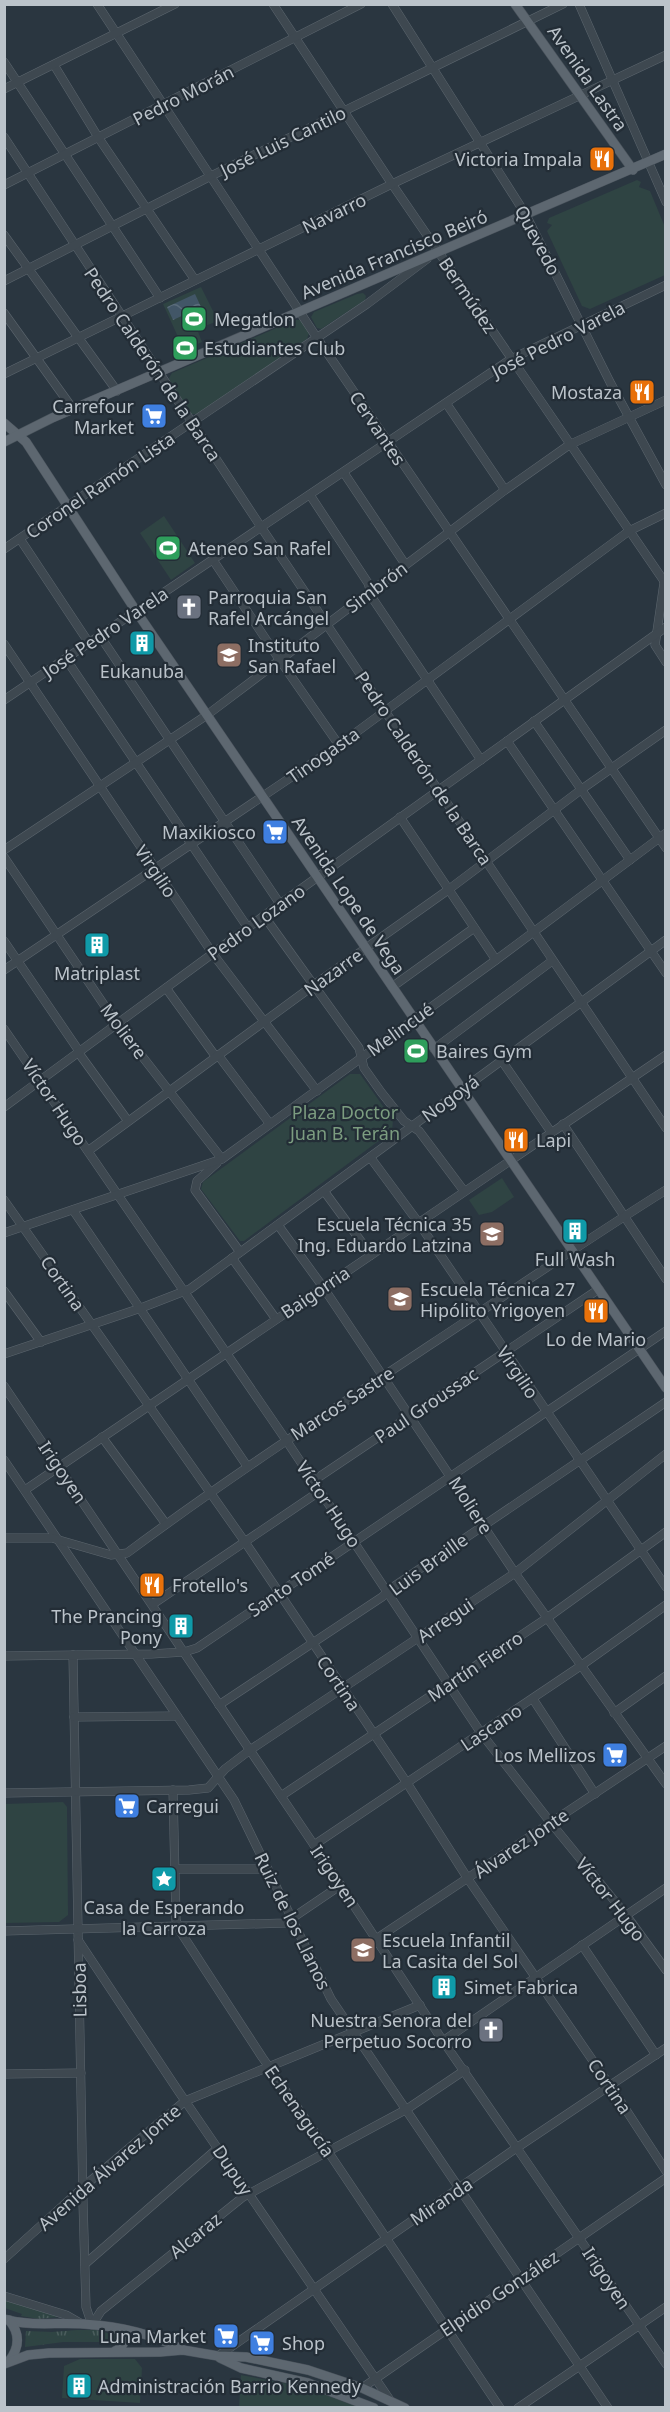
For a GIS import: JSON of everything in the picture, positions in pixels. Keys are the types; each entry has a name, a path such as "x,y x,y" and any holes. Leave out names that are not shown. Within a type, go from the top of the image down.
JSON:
{"main road":[{"name":"Avenida Lastra","path":"515,4 633,170"},
{"name":"Avenida Francisco Beiró","path":"4,441 73,409 666,154"},
{"name":"Avenida Lope de Vega","path":"4,423 26,442 136,611 666,1388"},
{"path":"7,2319 37,2325 92,2325 162,2339 183,2350"},
{"path":"6,2363 15,2351 18,2338 17,2332 7,2319"},
{"path":"112,2352 121,2348 125,2340 122,2332 117,2330"},
{"path":"6,2363 28,2355 43,2353 183,2350 218,2356 246,2357 298,2368 362,2388 405,2408"},
{"path":"218,2356 241,2368 308,2383 375,2408"}],"street":[{"name":"Cervantes","path":"97,4 162,106 211,176 317,338 507,619 662,836 666,848"},
{"path":"4,89 175,4"},
{"name":"Bermúdez","path":"273,4 392,184 435,254 511,359 665,584"},
{"name":"Pedro Morán","path":"4,185 361,4"},
{"name":"Quevedo","path":"392,4 526,215 666,485"},
{"name":"José Luis Cantilo","path":"4,281 344,110 563,4"},
{"path":"579,4 666,202"},
{"name":"Navarro","path":"4,374 392,184 666,55"},
{"path":"4,62 160,298"},
{"path":"54,66 98,138 195,280"},
{"name":"Pedro Calderón de la Barca","path":"4,137 261,527 665,1127"},
{"path":"4,235 117,391"},
{"name":"Coronel Ramón Lista","path":"4,549 193,423 407,276 435,254"},
{"name":"José Pedro Varela","path":"4,700 511,359 666,285"},
{"path":"4,313 73,409"},
{"name":"Simbrón","path":"4,850 207,715 405,564 569,445 666,400"},
{"path":"446,403 505,490"},
{"path":"344,473 405,564"},
{"path":"310,495 368,583 373,598 480,760"},
{"name":"Tinogasta","path":"4,970 192,846 339,745 629,531 666,513"},
{"path":"20,539 89,643"},
{"path":"213,560 339,745"},
{"path":"665,584 655,645 666,662"},
{"name":"Pedro Lozano","path":"4,1107 280,904 666,627"},
{"path":"100,636 280,904"},
{"name":"Virgilio","path":"4,644 213,954 317,1091"},
{"path":"66,658 248,928"},
{"path":"534,721 630,860"},
{"name":"Nazarre","path":"88,1150 666,730"},
{"path":"507,741 666,973"},
{"path":"400,817 496,960"},
{"name":"Melincué","path":"118,1195 222,1159 662,836"},
{"name":"Moliere","path":"4,857 117,1024 222,1159"},
{"path":"264,916 360,1048 364,1068 381,1092 404,1121 419,1131 464,1191"},
{"path":"392,987 474,928"},
{"name":"Nogoyá","path":"4,1354 185,1292 666,940"},
{"path":"4,941 128,1121"},
{"path":"434,1049 552,961"},
{"path":"166,988 270,1124"},
{"name":"Víctor Hugo","path":"6,1034 40,1080 286,1440 481,1733 626,1915 666,1970"},
{"name":"Baigorria","path":"25,1490 666,1054"},
{"path":"502,1061 551,1132"},
{"path":"563,1124 666,1279"},
{"name":"Virgilio","path":"370,1157 418,1222 666,1587"},
{"path":"222,1159 196,1181 195,1185 197,1195 240,1252"},
{"name":"Marcos Sastre","path":"119,1555 127,1553 247,1466 572,1249 666,1190"},
{"path":"324,1191 371,1255"},
{"path":"4,1233 118,1195"},
{"name":"Cortina","path":"4,1200 211,1492 344,1688 468,1879 610,2085 666,2171"},
{"path":"73,1210 247,1466"},
{"name":"Moliere","path":"278,1225 411,1415 515,1572 666,1784"},
{"path":"232,1258 276,1319"},
{"name":"Paul Groussac","path":"313,1481 599,1289"},
{"path":"4,1290 40,1342"},
{"name":"Santo Tomé","path":"4,1656 136,1654 184,1652 197,1648 666,1331"},
{"name":"Irigoyen","path":"4,1386 153,1604 443,2041 666,2364"},
{"name":"Luis Braille","path":"219,1705 666,1402"},
{"path":"102,1437 166,1524"},
{"name":"Arregui","path":"4,1793 173,1791 208,1788 218,1776 250,1750 515,1572 666,1454"},
{"name":"Ruiz de los Llanos","path":"4,1460 234,1800 324,1987 608,2408"},
{"path":"153,1604 320,1491"},
{"name":"Martín Fierro","path":"281,1796 548,1618 666,1532"},
{"path":"4,1538 48,1537 119,1555"},
{"name":"Lascano","path":"314,1845 533,1699 666,1605"},
{"name":"Lisboa","path":"73,1655 86,2307 92,2325"},
{"path":"614,1713 666,1676"},
{"path":"533,1699 595,1794"},
{"path":"74,1717 177,1716"},
{"name":"Álvarez Jonte","path":"376,1938 666,1746"},
{"path":"173,1791 177,1925"},
{"path":"176,1869 268,1869"},
{"path":"4,1931 276,1924 292,1920 341,1885"},
{"path":"443,2041 666,1888"},
{"name":"Echenagucía","path":"177,1925 269,2066 500,2408"},
{"name":"Dupuy","path":"78,1939 312,2289 390,2400"},
{"path":"582,1945 656,2055"},
{"name":"Avenida Álvarez Jonte","path":"4,2259 185,2101 354,2034 420,2005"},
{"name":"Miranda","path":"218,2356 385,2238 666,2048"},
{"name":"Alcaraz","path":"92,2325 101,2311 248,2193 407,2109 465,2070"},
{"path":"4,2074 81,2073"},
{"path":"85,2264 218,2148"},
{"name":"Elpidio González","path":"362,2388 666,2178"},
{"path":"4,2296 66,2315 81,2324"},
{"path":"518,2408 666,2307"}],"green space":[{"path":"637,180 641,182 639,187 650,191 665,227 665,275 590,309 582,306 547,231 552,225 547,223 549,218"},
{"name":"Megatlon","path":"201,287 218,321 197,329 202,342 184,350 163,304"},
{"path":"363,293 366,296 365,300 321,329 317,328 311,317 314,312"},
{"path":"295,320 301,320 309,333 307,339 198,414 191,414 170,382 169,378 172,373"},
{"name":"Ateneo San Rafel","path":"164,516 195,563 171,580 140,533"},
{"name":"Plaza Doctor Juan B. Terán","path":"350,1074 360,1074 393,1120 392,1131 244,1241 240,1241 201,1189 203,1182"},
{"path":"502,1178 514,1197 492,1212 479,1215 469,1200"},
{"path":"63,1802 67,1807 68,1915 59,1922 5,1923 5,1804"},
{"path":"4,2297 58,2315 58,2317 39,2319 21,2316 22,2314 5,2308"},
{"path":"96,2330 115,2335 118,2339 115,2342 63,2342 25,2347 26,2331"},
{"path":"80,2359 135,2359 142,2368 140,2403 62,2398 64,2366"},
{"path":"241,2375 304,2387 358,2407 239,2407"}],"water":[{"path":"195,294 201,307 173,320 167,307"}],"place":[{"name":"Victoria Impala","path":"602,159"},
{"name":"Megatlon","path":"194,319"},
{"name":"Estudiantes Club","path":"185,348"},
{"name":"Mostaza","path":"642,392"},
{"name":"Carrefour Market","path":"154,416"},
{"name":"Ateneo San Rafel","path":"168,548"},
{"name":"Parroquia San Rafel Arcángel","path":"189,607"},
{"name":"Eukanuba","path":"142,643"},
{"name":"Instituto San Rafael","path":"229,655"},
{"name":"Maxikiosco","path":"275,832"},
{"name":"Matriplast","path":"97,945"},
{"name":"Baires Gym","path":"416,1051"},
{"name":"Lapi","path":"516,1140"},
{"name":"Full Wash","path":"575,1231"},
{"name":"Escuela Técnica 35 Ing. Eduardo Latzina","path":"492,1234"},
{"name":"Escuela Técnica 27 Hipólito Yrigoyen","path":"400,1299"},
{"name":"Lo de Mario","path":"596,1311"},
{"name":"Frotello's","path":"152,1585"},
{"name":"The Prancing Pony","path":"181,1626"},
{"name":"Los Mellizos","path":"615,1755"},
{"name":"Carregui","path":"127,1806"},
{"name":"Casa de Esperando la Carroza","path":"164,1879"},
{"name":"Escuela Infantil La Casita del Sol","path":"363,1950"},
{"name":"Simet Fabrica","path":"444,1987"},
{"name":"Nuestra Senora del Perpetuo Socorro","path":"491,2030"},
{"name":"Luna Market","path":"226,2336"},
{"name":"Shop","path":"262,2343"},
{"name":"Administración Barrio Kennedy","path":"79,2386"}]}
